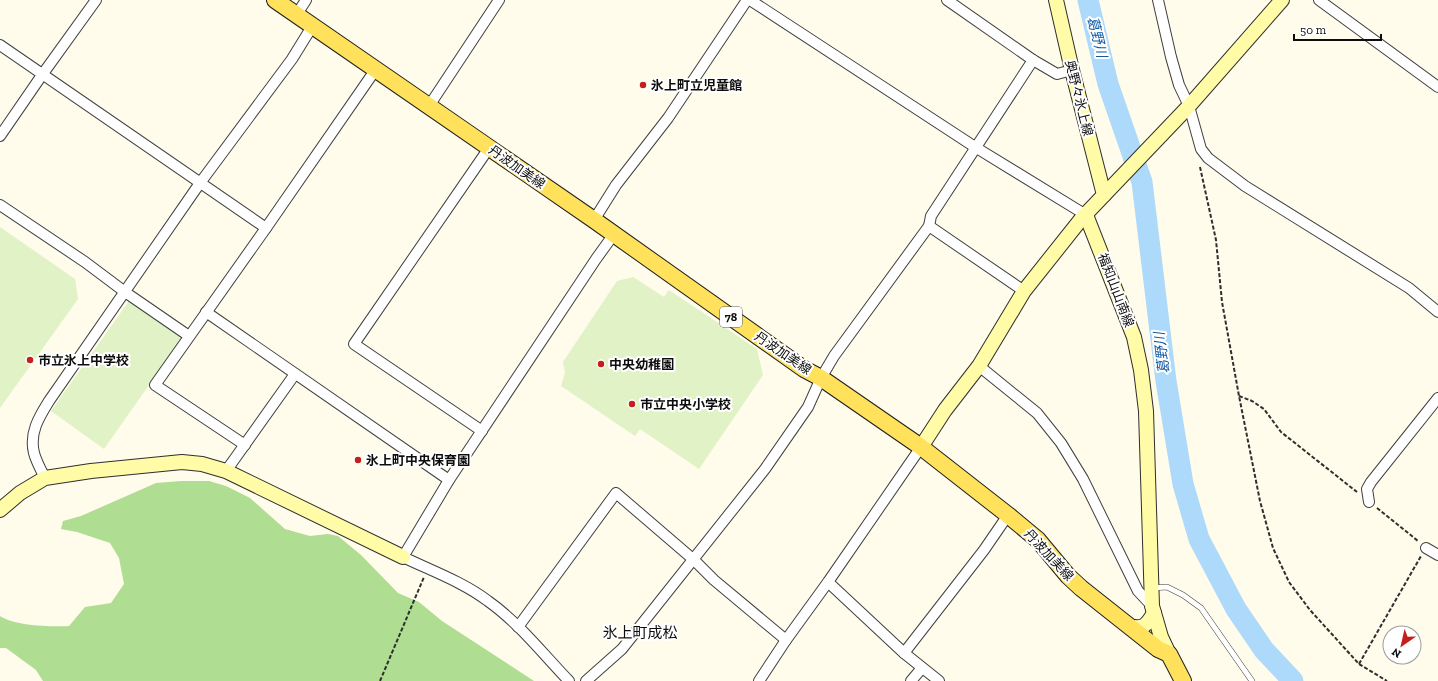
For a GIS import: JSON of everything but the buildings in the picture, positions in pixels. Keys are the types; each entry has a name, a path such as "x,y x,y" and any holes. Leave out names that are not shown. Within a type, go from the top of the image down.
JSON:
{"main road":[{"name":"丹波加美線","path":"275,0 594,220 804,369 821,378 921,447 1038,540 1080,588 1158,649 1169,654"},
{"name":"奥野々氷上線","path":"1056,0 1072,70 1106,193"},
{"path":"921,447 945,410 979,366 1024,292 1082,218 1187,108 1282,0"},
{"name":"福知山山南線","path":"1086,215 1131,330 1141,370 1146,411 1151,588 1153,610 1161,637 1169,654"},
{"path":"0,510 20,493 45,478 182,462 202,464 226,471 404,557"},
{"path":"1129,626 1138,628 1144,626 1150,621 1153,610"},
{"path":"1169,654 1183,681"}],"street":[{"path":"0,136 96,0"},
{"path":"296,14 306,0"},
{"path":"429,106 499,0"},
{"path":"594,220 616,185 668,118 748,0 975,147 1086,215"},
{"path":"947,0 1033,60 1057,74 1072,70"},
{"path":"1158,0 1171,57 1187,108 1201,149 1208,158 1245,186 1409,288 1438,312"},
{"path":"1319,0 1438,87"},
{"path":"45,478 34,453 32,435 38,418 200,183 292,59 313,25"},
{"path":"0,45 266,228"},
{"path":"586,681 622,649 765,469 808,407 821,378 834,356 929,226 931,216 1033,60"},
{"path":"244,445 155,385 376,69"},
{"path":"482,431 354,344 489,148"},
{"path":"0,205 85,262 125,292 189,336"},
{"path":"929,226 1024,292"},
{"path":"569,681 518,627 489,602 471,590 404,557 449,480 614,234"},
{"path":"206,312 449,480"},
{"path":"979,366 1037,414 1061,443 1082,480 1138,591 1153,610"},
{"path":"226,471 295,374"},
{"path":"1369,502 1367,489 1370,482 1438,398"},
{"path":"759,681 921,447"},
{"path":"518,627 616,493 694,560 714,580 786,640"},
{"path":"904,653 984,550 1008,515"},
{"path":"1426,548 1438,555"},
{"path":"828,582 904,653 939,681"},
{"path":"911,681 922,668"}],"lane":[{"path":"1151,588 1167,587 1183,595 1201,608 1252,681"}],"path":[{"path":"1201,149 1199,158 1216,240 1222,302 1260,501 1273,548 1288,582 1310,610 1359,664 1387,681"},
{"path":"1239,396 1252,401 1264,409 1281,432 1426,548 1359,664"},
{"path":"380,681 428,569"}],"green space":[{"path":"0,227 75,279 78,299 0,408"},
{"path":"633,277 664,297 669,290 757,349 763,375 699,469 640,429 635,436 561,386 565,373 563,362 617,281"},
{"path":"129,301 182,338 104,449 51,411"},
{"path":"209,481 226,486 250,498 285,529 310,536 328,534 338,536 361,555 398,593 419,602 442,621 534,681 43,681 36,670 6,648 0,648 0,616 24,624 69,626 85,607 111,603 124,584 119,558 110,543 77,532 61,529 63,521 81,516 156,483"}],"waterway":[{"name":"葛野川","path":"1088,0 1108,84 1142,182 1166,381 1183,484 1199,539 1236,609 1264,650 1293,681"}],"place":[{"name":"氷上町立児童館","path":"643,85"},
{"name":"市立氷上中学校","path":"30,360"},
{"name":"中央幼稚園","path":"601,364"},
{"name":"市立中央小学校","path":"632,404"},
{"name":"氷上町中央保育園","path":"358,460"}],"district":[{"name":"氷上町成松","path":"640,633"}]}
